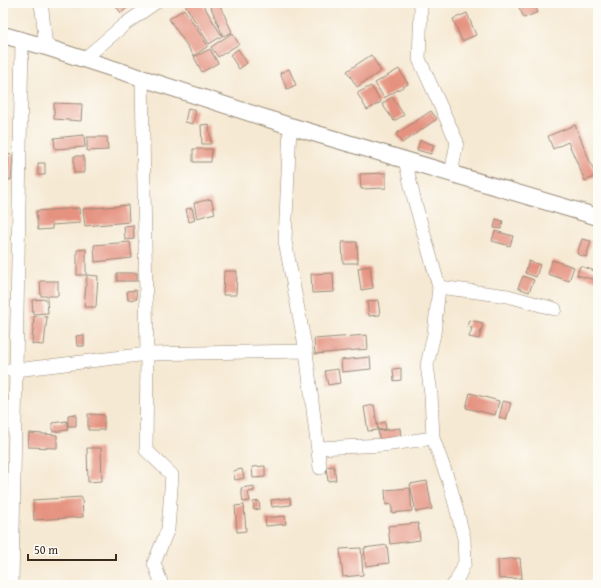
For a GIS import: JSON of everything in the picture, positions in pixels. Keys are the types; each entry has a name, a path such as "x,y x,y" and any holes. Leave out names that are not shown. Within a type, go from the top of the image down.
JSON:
{"street":[{"path":"40,3 46,47"},
{"path":"84,59 125,24 155,3"},
{"path":"420,3 419,59 457,142 451,174"},
{"path":"3,36 46,47 290,126 598,217"},
{"path":"12,585 9,370 22,41"},
{"path":"142,78 147,354 146,450 172,475 168,529 154,563 162,585"},
{"path":"290,126 284,241 306,351 320,468"},
{"path":"405,160 414,199 439,288 434,334 428,365 433,438 450,485 464,538 465,562 456,582 453,585"},
{"path":"439,288 508,296 555,310"},
{"path":"9,370 147,354 306,351"},
{"path":"318,448 384,445 433,438"}],"building":[{"path":"114,3 125,3 128,7 121,13"},
{"path":"184,3 202,3 222,36 209,44"},
{"path":"209,3 219,3 232,32 223,36"},
{"path":"517,3 533,3 538,12 524,18"},
{"path":"184,9 208,46 194,56 169,19"},
{"path":"467,13 476,35 462,41 453,19"},
{"path":"232,33 239,44 218,57 211,47"},
{"path":"210,49 218,63 202,72 194,57"},
{"path":"238,49 247,63 239,69 230,55"},
{"path":"371,55 381,71 357,87 347,71"},
{"path":"289,69 296,85 287,89 280,73"},
{"path":"399,69 408,84 384,98 375,83"},
{"path":"371,86 381,102 367,110 357,93"},
{"path":"392,97 404,115 394,121 382,104"},
{"path":"54,103 82,104 81,121 54,119"},
{"path":"188,108 196,110 193,124 185,122"},
{"path":"431,111 437,119 402,143 396,134"},
{"path":"209,124 211,144 202,144 201,125"},
{"path":"575,125 596,176 585,181 568,142 553,149 548,136"},
{"path":"84,135 85,147 55,149 54,138"},
{"path":"87,137 107,137 108,150 87,151"},
{"path":"420,140 434,145 431,154 417,150"},
{"path":"193,149 212,149 211,162 193,162"},
{"path":"3,154 13,155 11,180 3,179"},
{"path":"74,156 84,156 84,173 74,173"},
{"path":"38,163 45,163 45,175 38,175"},
{"path":"386,173 386,188 361,189 360,174"},
{"path":"211,199 215,213 197,218 194,203"},
{"path":"128,205 129,222 85,226 83,209"},
{"path":"79,208 80,223 52,225 52,229 38,230 36,211"},
{"path":"192,208 195,220 189,222 186,209"},
{"path":"496,219 503,221 501,229 494,228"},
{"path":"133,225 134,239 125,240 124,226"},
{"path":"495,231 513,236 510,246 492,241"},
{"path":"582,239 591,241 586,257 577,254"},
{"path":"130,242 132,258 95,262 94,245"},
{"path":"342,242 357,242 358,263 343,263"},
{"path":"86,249 86,275 77,275 77,250"},
{"path":"552,260 574,267 569,281 548,274"},
{"path":"529,261 540,265 536,277 525,273"},
{"path":"370,266 373,288 361,290 358,268"},
{"path":"580,266 598,272 598,281 577,275"},
{"path":"224,271 237,271 236,295 223,295"},
{"path":"117,273 137,273 137,281 117,281"},
{"path":"333,273 334,292 312,293 311,274"},
{"path":"87,275 98,276 96,307 84,307"},
{"path":"523,276 534,280 529,292 518,288"},
{"path":"40,281 58,281 58,296 41,296"},
{"path":"136,290 137,299 128,300 127,291"},
{"path":"47,299 48,313 33,314 32,300"},
{"path":"378,300 380,315 369,316 367,302"},
{"path":"34,316 47,317 44,345 32,344"},
{"path":"469,320 483,323 479,339 469,337 472,328 467,327"},
{"path":"84,335 84,346 77,346 76,336"},
{"path":"367,335 368,349 315,354 314,339"},
{"path":"370,357 371,369 342,372 341,360"},
{"path":"401,368 401,380 394,381 393,369"},
{"path":"338,369 340,383 328,385 325,371"},
{"path":"470,393 499,401 495,415 466,408"},
{"path":"503,401 511,403 506,420 499,418"},
{"path":"374,405 378,430 368,431 364,407"},
{"path":"76,414 76,426 68,426 68,415"},
{"path":"88,414 104,415 104,430 88,430"},
{"path":"67,421 68,430 53,432 52,423"},
{"path":"385,422 386,429 378,430 377,424"},
{"path":"400,428 401,439 380,442 378,431"},
{"path":"29,433 57,435 57,448 28,447"},
{"path":"87,448 101,448 102,481 88,482"},
{"path":"265,466 265,477 253,478 252,467"},
{"path":"334,466 336,480 328,481 326,467"},
{"path":"242,469 244,478 235,480 233,471"},
{"path":"427,481 432,509 416,512 410,484"},
{"path":"254,486 254,491 248,492 250,501 243,502 241,488"},
{"path":"410,488 412,511 392,513 392,504 386,505 385,490"},
{"path":"82,497 83,517 34,520 33,500"},
{"path":"290,498 291,505 272,507 271,500"},
{"path":"259,501 260,509 254,510 253,502"},
{"path":"244,505 246,531 237,532 235,506"},
{"path":"285,516 286,524 266,526 265,518"},
{"path":"418,523 420,540 390,544 388,526"},
{"path":"387,545 389,563 366,566 364,548"},
{"path":"361,548 363,575 343,577 340,549"},
{"path":"520,558 522,578 499,579 498,560"}]}
